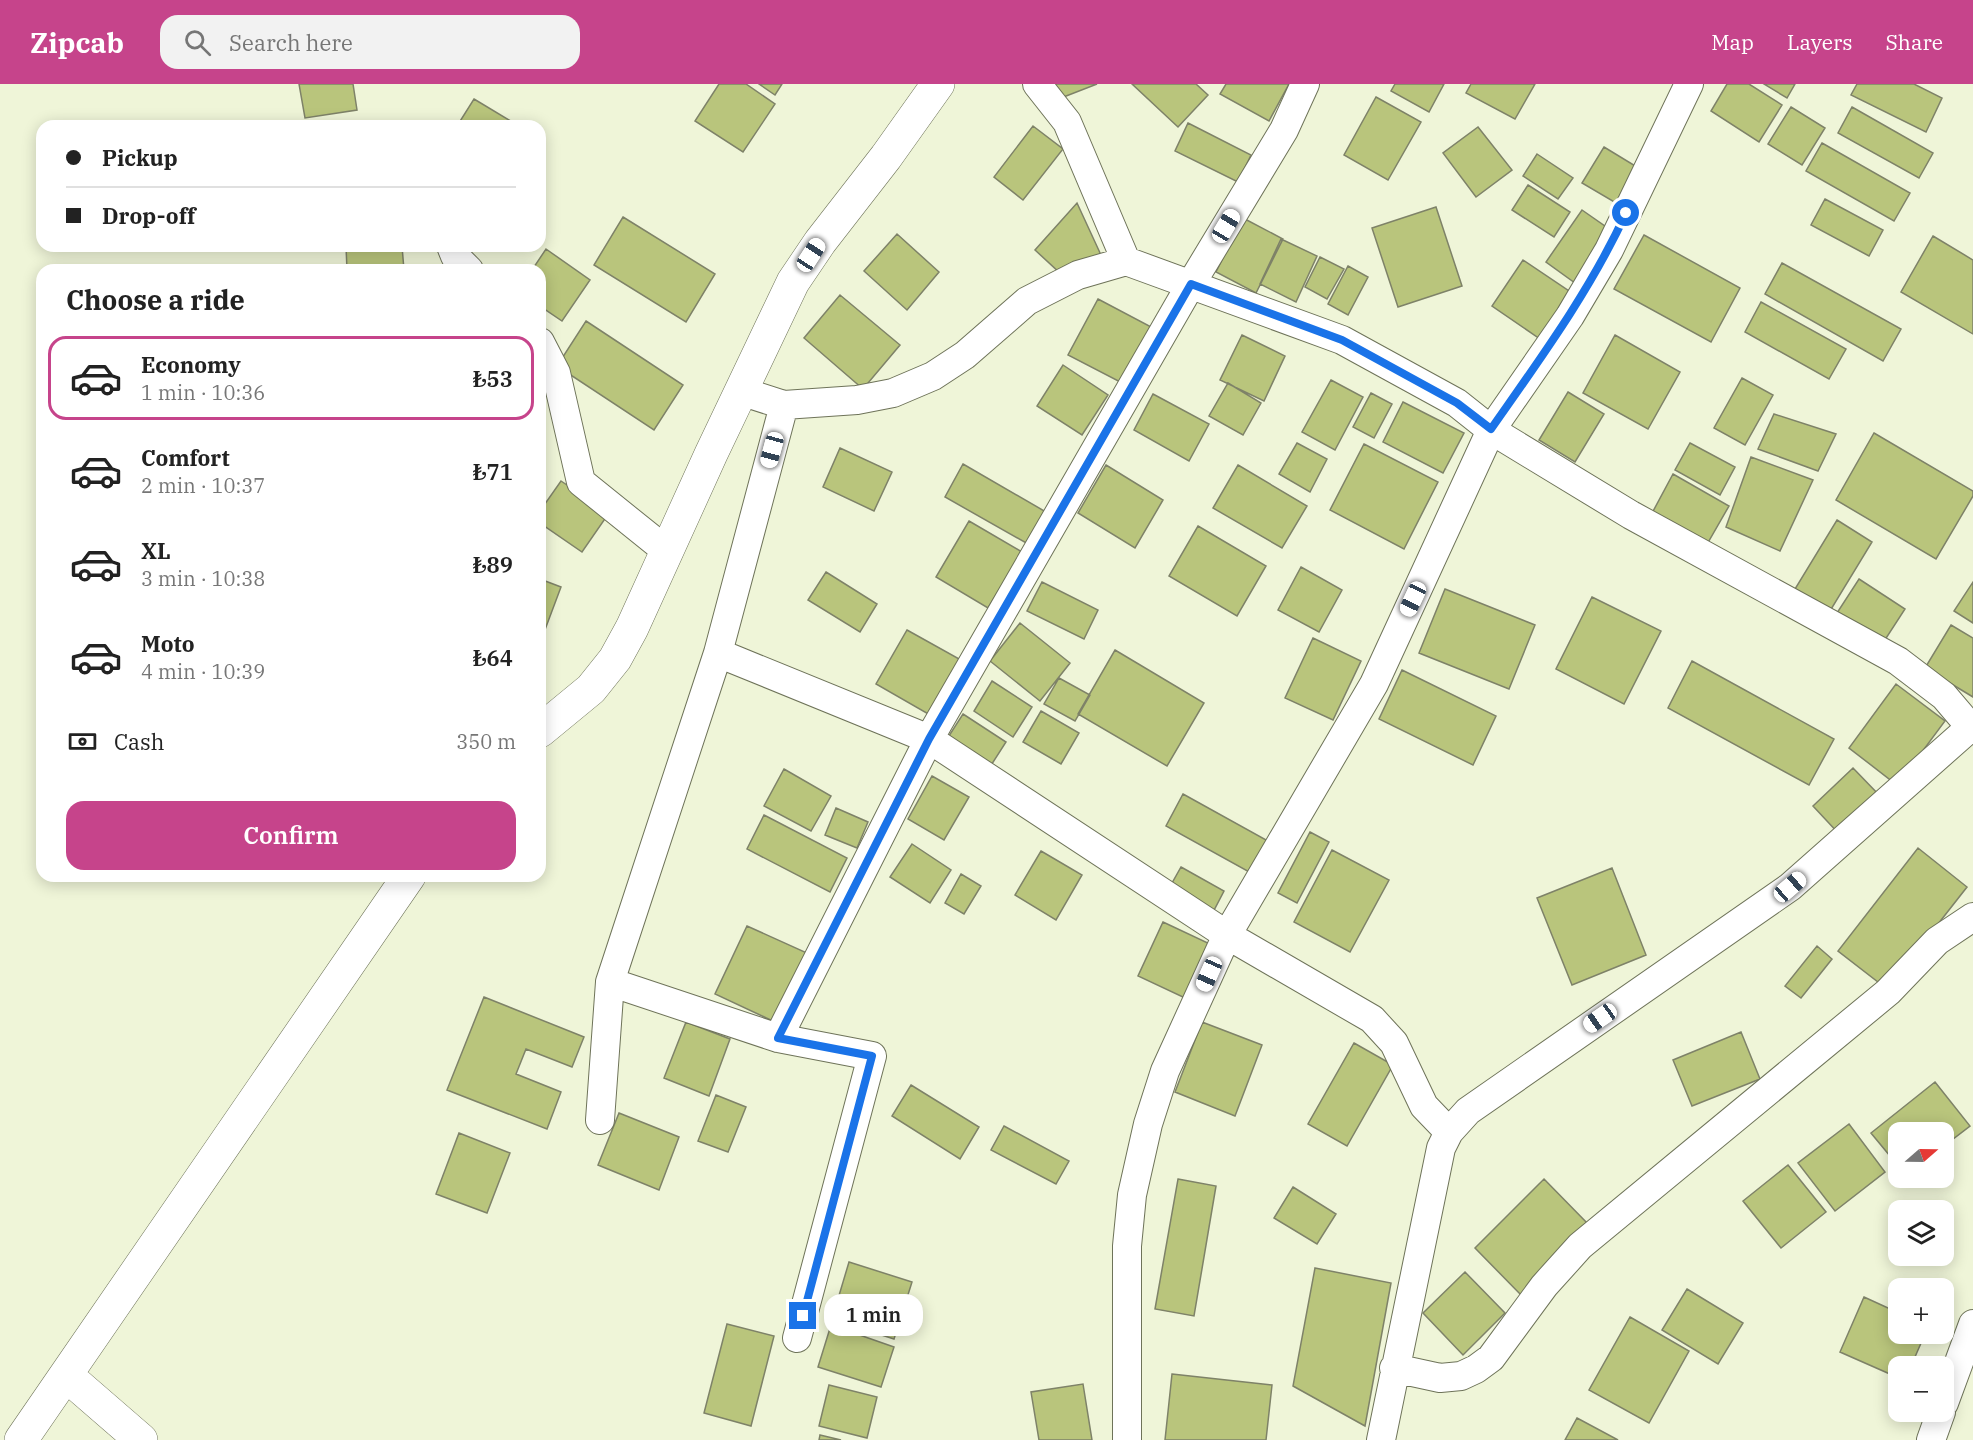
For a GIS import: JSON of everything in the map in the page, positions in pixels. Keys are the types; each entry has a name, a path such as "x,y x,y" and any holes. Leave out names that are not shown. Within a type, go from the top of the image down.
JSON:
{"street":[{"path":"546,726 591,689 615,659 668,552 740,391 793,282 820,242 886,158 938,84"},
{"path":"1037,84 1067,122 1126,261"},
{"path":"778,1038 929,739 1191,284 1284,130 1305,84"},
{"path":"1127,1440 1126,1246 1132,1195 1148,1124 1165,1071 1227,935 1374,684 1491,429 1570,316 1609,250 1689,84"},
{"path":"454,252 464,264"},
{"path":"740,391 784,405 857,400 893,393 933,376 965,355 1027,301 1078,274 1126,261 1342,340 1457,403 1491,429 1631,515 1898,661 1944,696 1972,727 1790,887 1467,1110 1449,1132 1441,1148 1381,1440"},
{"path":"546,354 556,373 581,482 668,552"},
{"path":"600,1120 610,982 718,653 784,405"},
{"path":"718,653 929,739 1227,935 1372,1019 1394,1043 1424,1106 1449,1132"},
{"path":"31,1436 66,1375 405,882"},
{"path":"1394,1368 1440,1378 1461,1376 1491,1358 1544,1286 1580,1246 1888,992 1937,941 1973,917"},
{"path":"610,982 778,1038 872,1056 797,1338"},
{"path":"1954,1376 1973,1324"},
{"path":"66,1375 141,1440"},
{"path":"1931,1440 1937,1422"}],"building":[{"path":"299,84 353,84 357,110 305,118"},
{"path":"719,84 746,84 775,104 743,152 695,121"},
{"path":"759,84 782,84 775,95"},
{"path":"1055,84 1097,84 1061,98"},
{"path":"1132,84 1196,84 1208,95 1178,127"},
{"path":"1226,84 1289,84 1269,121 1220,94"},
{"path":"1395,84 1444,84 1429,112 1391,91"},
{"path":"1471,84 1535,84 1515,119 1466,93"},
{"path":"1727,84 1749,84 1782,105 1759,142 1711,111"},
{"path":"1764,84 1795,84 1787,98"},
{"path":"1857,84 1914,84 1942,98 1926,132 1851,95"},
{"path":"1376,97 1421,122 1388,180 1344,155"},
{"path":"474,99 509,120 461,120"},
{"path":"1791,107 1825,128 1802,165 1768,144"},
{"path":"1852,107 1933,153 1919,178 1838,133"},
{"path":"1188,123 1251,155 1238,182 1175,151"},
{"path":"1033,126 1063,149 1023,200 994,177"},
{"path":"1478,127 1512,170 1476,197 1443,153"},
{"path":"1822,143 1910,193 1894,221 1806,171"},
{"path":"1604,147 1637,167 1616,203 1582,183"},
{"path":"1537,154 1573,178 1558,199 1523,176"},
{"path":"1528,185 1570,212 1554,237 1512,210"},
{"path":"1825,199 1883,230 1869,256 1811,225"},
{"path":"1077,203 1101,255 1060,273 1035,250"},
{"path":"1436,207 1462,286 1398,307 1372,228"},
{"path":"1582,210 1612,231 1575,283 1546,262"},
{"path":"623,217 715,274 686,322 594,265"},
{"path":"1243,218 1283,239 1256,293 1216,272"},
{"path":"897,234 939,272 907,310 864,271"},
{"path":"1644,235 1740,288 1711,342 1614,289"},
{"path":"1933,236 1973,260 1973,334 1901,292"},
{"path":"1281,239 1317,256 1296,302 1260,284"},
{"path":"546,249 590,280 562,321 546,310 546,264 536,264"},
{"path":"346,252 402,252 404,264 347,264"},
{"path":"1320,257 1344,269 1327,299 1305,287"},
{"path":"1523,260 1572,293 1540,339 1492,306"},
{"path":"1782,263 1901,329 1883,361 1765,294"},
{"path":"1348,266 1368,277 1348,315 1328,304"},
{"path":"840,295 900,345 863,389 804,338"},
{"path":"1098,299 1155,329 1126,385 1068,355"},
{"path":"1761,302 1846,349 1829,379 1745,332"},
{"path":"586,321 683,385 654,430 557,366"},
{"path":"1242,335 1285,356 1264,401 1220,380"},
{"path":"1615,335 1680,372 1648,429 1583,393"},
{"path":"1063,365 1108,395 1082,435 1037,406"},
{"path":"1742,378 1773,395 1745,445 1714,428"},
{"path":"1331,380 1363,397 1335,450 1302,432"},
{"path":"1228,383 1261,403 1243,435 1209,416"},
{"path":"1568,392 1604,414 1575,462 1539,440"},
{"path":"1371,393 1392,404 1374,438 1353,427"},
{"path":"1153,394 1209,424 1189,461 1134,430"},
{"path":"1403,402 1464,433 1443,473 1383,442"},
{"path":"1774,414 1836,434 1818,471 1758,449"},
{"path":"1874,433 1973,491 1973,496 1936,559 1836,500"},
{"path":"1297,443 1327,459 1310,492 1279,474"},
{"path":"1690,443 1735,467 1720,495 1675,470"},
{"path":"1364,444 1438,482 1404,549 1330,510"},
{"path":"840,448 892,472 874,511 823,487"},
{"path":"1751,457 1813,480 1780,551 1726,527"},
{"path":"963,464 1046,512 1028,544 945,497"},
{"path":"1106,465 1163,500 1135,548 1078,513"},
{"path":"1238,465 1307,506 1282,548 1213,508"},
{"path":"1673,474 1729,506 1706,546 1651,515"},
{"path":"561,481 609,513 582,552 546,527 546,502"},
{"path":"1837,520 1872,542 1830,611 1795,589"},
{"path":"969,521 1022,552 988,608 936,577"},
{"path":"1198,526 1266,566 1237,616 1169,576"},
{"path":"1301,567 1342,590 1319,632 1278,610"},
{"path":"826,572 877,604 860,632 808,600"},
{"path":"1859,579 1905,609 1881,646 1835,616"},
{"path":"546,581 561,587 546,627"},
{"path":"1042,582 1098,610 1084,639 1027,611"},
{"path":"1973,582 1973,623 1954,611"},
{"path":"1445,589 1535,625 1509,689 1419,653"},
{"path":"1592,597 1661,631 1624,704 1556,669"},
{"path":"1020,623 1070,663 1040,701 990,661"},
{"path":"1951,625 1973,638 1973,697 1925,668"},
{"path":"907,630 961,660 930,715 876,684"},
{"path":"1313,638 1361,661 1333,720 1285,698"},
{"path":"1115,650 1204,703 1167,766 1078,714"},
{"path":"1692,661 1834,739 1809,785 1668,708"},
{"path":"1402,670 1496,716 1473,765 1379,719"},
{"path":"1059,678 1090,695 1075,721 1044,704"},
{"path":"992,681 1032,707 1013,737 974,711"},
{"path":"1896,684 1945,721 1907,772 1893,782 1849,748"},
{"path":"1041,711 1079,733 1061,764 1023,742"},
{"path":"963,714 1006,742 988,770 945,742"},
{"path":"1853,768 1881,797 1840,835 1813,806"},
{"path":"784,769 831,796 811,831 764,806"},
{"path":"932,776 969,797 944,840 908,819"},
{"path":"1183,794 1268,841 1251,873 1166,826"},
{"path":"836,808 868,822 857,848 825,835"},
{"path":"764,815 847,858 830,892 747,849"},
{"path":"1310,832 1329,842 1297,903 1278,893"},
{"path":"912,844 951,870 930,903 890,877"},
{"path":"1918,848 1967,887 1887,989 1838,951"},
{"path":"1332,850 1389,880 1350,952 1294,922"},
{"path":"1041,851 1082,875 1056,920 1015,895"},
{"path":"1181,867 1224,891 1211,916 1167,892"},
{"path":"1612,868 1646,955 1572,985 1537,898"},
{"path":"961,874 981,886 964,914 945,903"},
{"path":"1163,922 1210,944 1185,998 1138,976"},
{"path":"747,926 807,953 775,1022 715,994"},
{"path":"1817,946 1832,959 1801,998 1785,986"},
{"path":"484,997 584,1037 572,1067 526,1049 516,1074 561,1092 547,1129 447,1090"},
{"path":"686,1022 730,1039 709,1096 664,1078"},
{"path":"1202,1022 1262,1045 1235,1116 1175,1092"},
{"path":"1741,1032 1760,1079 1692,1106 1673,1060"},
{"path":"1354,1043 1393,1065 1347,1146 1308,1124"},
{"path":"1935,1082 1970,1126 1954,1138 1954,1122 1888,1122 1888,1154 1871,1133"},
{"path":"911,1085 979,1127 960,1159 892,1116"},
{"path":"716,1095 746,1107 728,1152 698,1141"},
{"path":"619,1113 679,1137 659,1190 598,1165"},
{"path":"1849,1124 1885,1172 1835,1211 1798,1163"},
{"path":"1004,1126 1069,1161 1056,1184 991,1150"},
{"path":"459,1133 510,1153 487,1213 436,1194"},
{"path":"1788,1165 1826,1212 1781,1248 1743,1201"},
{"path":"1178,1179 1216,1186 1194,1316 1155,1309"},
{"path":"1544,1179 1590,1226 1521,1295 1475,1248"},
{"path":"1293,1187 1336,1214 1317,1244 1274,1218"},
{"path":"849,1262 912,1282 894,1339 832,1319"},
{"path":"1315,1268 1391,1283 1365,1426 1293,1386"},
{"path":"1465,1272 1505,1313 1463,1355 1423,1313"},
{"path":"1687,1289 1743,1323 1718,1364 1662,1330"},
{"path":"1864,1297 1888,1308 1888,1344 1921,1344 1915,1356 1888,1356 1888,1373 1840,1352"},
{"path":"1630,1317 1689,1351 1649,1423 1589,1390"},
{"path":"727,1324 774,1336 751,1426 704,1413"},
{"path":"831,1325 894,1347 881,1387 818,1367"},
{"path":"1172,1374 1272,1385 1266,1440 1165,1440"},
{"path":"1083,1384 1092,1440 1039,1440 1031,1392"},
{"path":"829,1385 877,1397 867,1438 819,1426"},
{"path":"1577,1418 1618,1440 1565,1440"},
{"path":"820,1435 841,1440 819,1440"}],"route":[{"path":"803,1316 872,1056 778,1038 929,739 1191,284 1342,340 1457,403 1491,429 1570,316 1609,250 1626,213"}]}
